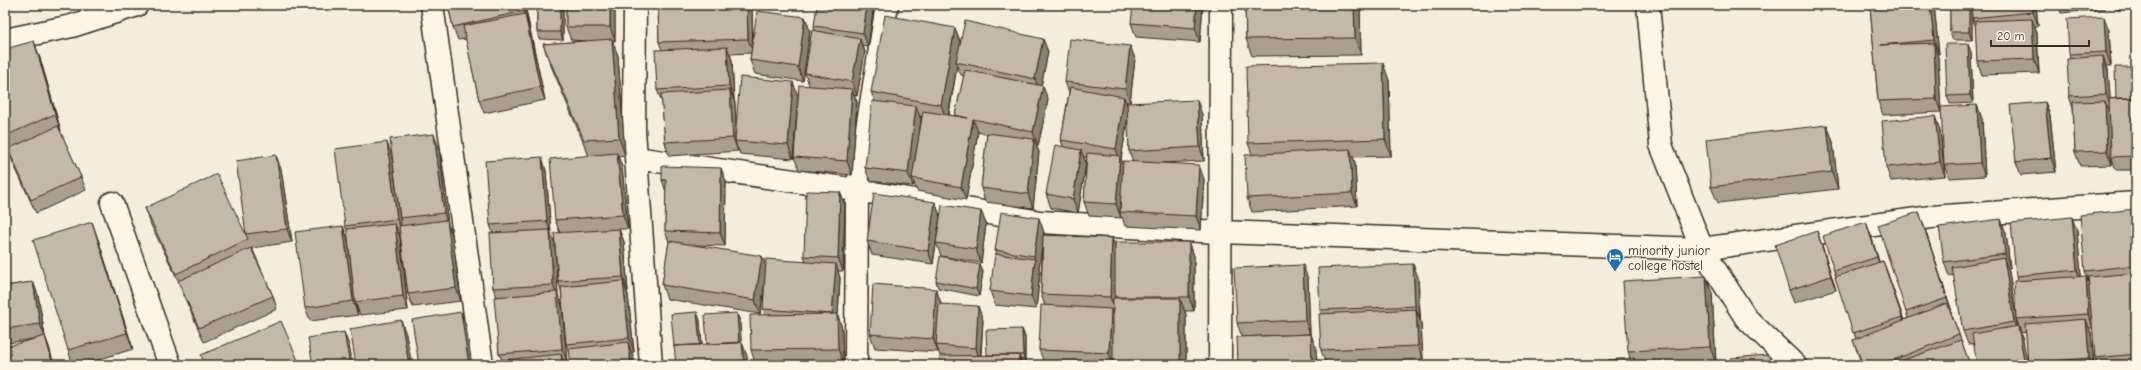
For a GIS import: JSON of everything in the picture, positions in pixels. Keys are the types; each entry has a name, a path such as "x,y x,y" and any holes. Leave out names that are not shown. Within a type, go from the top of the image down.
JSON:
{"street":[{"path":"5,40 72,26 137,5"},
{"path":"432,5 482,365"},
{"path":"635,5 634,130 651,365"},
{"path":"856,365 857,190 888,5"},
{"path":"1220,365 1219,232 1221,5"},
{"path":"1648,5 1661,145 1702,249 1746,318 1794,365"},
{"path":"636,158 857,190 1040,222 1219,232 1702,249 1931,217 2136,203"},
{"path":"112,202 170,365"}],"building":[{"path":"448,5 523,5 524,11 453,27"},
{"path":"537,5 560,5 560,32 537,32"},
{"path":"566,5 610,5 610,27 566,27"},
{"path":"658,5 747,5 748,39 659,42"},
{"path":"817,5 867,5 863,33 814,26"},
{"path":"1133,5 1197,5 1195,28 1131,23"},
{"path":"1245,5 1354,5 1355,38 1246,39"},
{"path":"1870,5 1930,5 1934,40 1880,45 1934,43 1936,99 1878,101"},
{"path":"1950,5 1969,5 1969,32 1950,32"},
{"path":"1971,5 2032,5 2033,12 1972,18"},
{"path":"757,11 805,17 798,67 750,60"},
{"path":"525,14 540,87 479,100 463,26"},
{"path":"885,15 955,28 941,105 871,92"},
{"path":"2104,17 2106,52 2069,54 2067,19"},
{"path":"2032,19 2034,59 1977,61 1975,21"},
{"path":"965,21 1043,39 1035,79 956,62"},
{"path":"812,30 860,39 852,82 805,73"},
{"path":"612,39 619,138 584,140 543,44"},
{"path":"1070,39 1130,46 1125,89 1065,82"},
{"path":"34,41 55,114 5,136 5,49"},
{"path":"1945,44 1968,44 1970,95 1947,96"},
{"path":"727,47 729,86 657,90 655,50"},
{"path":"2103,56 2106,94 2069,96 2067,59"},
{"path":"1383,63 1385,139 1248,143 1246,66"},
{"path":"2115,67 2136,67 2136,98 2116,98"},
{"path":"965,70 1043,86 1033,132 973,119 961,187 912,178 923,111 968,118 955,115"},
{"path":"740,77 793,82 788,145 735,141"},
{"path":"799,85 852,89 847,161 794,157"},
{"path":"1070,87 1124,97 1116,149 1061,140"},
{"path":"730,90 733,138 665,142 661,94"},
{"path":"2136,98 2136,156 2111,157 2109,99"},
{"path":"1197,100 1200,147 1129,151 1127,103"},
{"path":"872,101 916,106 908,173 865,168"},
{"path":"2105,101 2107,151 2075,152 2073,102"},
{"path":"2045,102 2051,158 2016,162 2010,105"},
{"path":"1977,105 1980,163 1944,165 1941,107"},
{"path":"1935,116 1940,162 1886,167 1882,121"},
{"path":"1827,125 1832,172 1711,187 1706,139"},
{"path":"58,126 81,177 31,200 8,149"},
{"path":"987,133 1034,139 1028,194 981,188"},
{"path":"434,134 444,213 400,218 390,139"},
{"path":"387,142 397,219 345,226 335,149"},
{"path":"1055,145 1081,150 1073,199 1046,194"},
{"path":"1350,149 1352,193 1247,198 1245,155"},
{"path":"617,153 623,215 555,220 550,159"},
{"path":"1087,153 1120,156 1116,204 1084,202"},
{"path":"276,155 287,229 246,234 236,161"},
{"path":"542,157 547,221 490,225 485,161"},
{"path":"1123,161 1199,165 1196,216 1120,212"},
{"path":"662,166 721,168 720,233 665,231 666,180 662,180"},
{"path":"217,174 248,239 176,274 145,208"},
{"path":"806,191 840,192 838,258 804,256"},
{"path":"874,193 935,202 928,251 867,241"},
{"path":"942,205 981,211 976,249 936,243"},
{"path":"2136,209 2136,265 2085,271 2080,215"},
{"path":"1001,212 1039,218 1034,256 995,250"},
{"path":"1919,212 1947,298 1906,312 1878,225"},
{"path":"2072,217 2077,270 2016,276 2011,223"},
{"path":"2001,219 2005,254 1944,262 1939,227"},
{"path":"447,220 456,288 408,294 399,226"},
{"path":"92,222 127,333 68,350 33,240"},
{"path":"1866,222 1877,257 1834,271 1823,236"},
{"path":"395,224 403,296 355,302 347,229"},
{"path":"343,226 353,301 305,308 295,232"},
{"path":"619,229 623,277 558,281 554,233"},
{"path":"550,230 553,285 493,288 490,233"},
{"path":"1817,231 1831,276 1789,290 1775,245"},
{"path":"1043,235 1112,238 1110,297 1041,294"},
{"path":"669,241 762,256 755,300 662,285"},
{"path":"1115,242 1189,242 1189,297 1115,297"},
{"path":"251,248 273,296 199,328 178,281"},
{"path":"995,254 1035,259 1031,296 990,291"},
{"path":"940,256 980,265 976,289 936,281"},
{"path":"2004,258 2014,322 1963,331 1952,267"},
{"path":"766,259 836,264 832,314 763,309"},
{"path":"1883,261 1902,317 1853,333 1835,277"},
{"path":"1413,264 1415,306 1320,310 1318,268"},
{"path":"1303,265 1305,320 1237,323 1234,268"},
{"path":"2136,273 2136,354 2095,358 2088,277"},
{"path":"1706,276 1710,347 1628,351 1623,281"},
{"path":"2086,276 2088,314 2016,319 2014,281"},
{"path":"623,281 629,338 566,344 561,287"},
{"path":"33,282 40,324 5,329 5,286"},
{"path":"873,284 936,289 933,339 870,334"},
{"path":"557,292 562,349 499,354 494,297"},
{"path":"1113,298 1180,298 1180,365 1113,365"},
{"path":"1947,303 1959,334 1881,365 1863,365 1853,340"},
{"path":"939,304 978,306 976,348 936,345"},
{"path":"1041,305 1111,309 1109,353 1039,350"},
{"path":"1416,309 1418,346 1321,350 1319,314"},
{"path":"461,312 469,365 419,365 412,320"},
{"path":"697,312 700,345 674,347 671,314"},
{"path":"737,313 739,343 707,344 705,315"},
{"path":"837,314 838,349 751,350 750,315"},
{"path":"2086,319 2089,358 2028,363 2025,324"},
{"path":"401,320 409,365 356,365 350,329"},
{"path":"281,321 300,365 205,365 201,355"},
{"path":"2018,326 2025,365 1977,365 1972,334"},
{"path":"1022,329 1023,355 987,355 986,330"},
{"path":"344,332 350,365 313,365 308,338"},
{"path":"1311,334 1312,365 1238,365 1237,337"},
{"path":"45,336 53,365 5,365 5,347"},
{"path":"1961,340 1970,365 1889,365"},
{"path":"628,342 631,365 571,365 569,349"},
{"path":"742,342 744,365 676,365 674,346"},
{"path":"561,354 562,365 496,365 495,361"},
{"path":"1019,355 1019,365 940,365 940,356"},
{"path":"1768,355 1776,365 1731,365 1731,358"},
{"path":"1634,358 1634,365 1608,365 1608,360"},
{"path":"1034,362 1072,362 1072,365 1034,365"},
{"path":"1412,363 1412,365 1362,365"}],"place":[{"name":"minority junior college hostel","path":"1615,272"}]}
